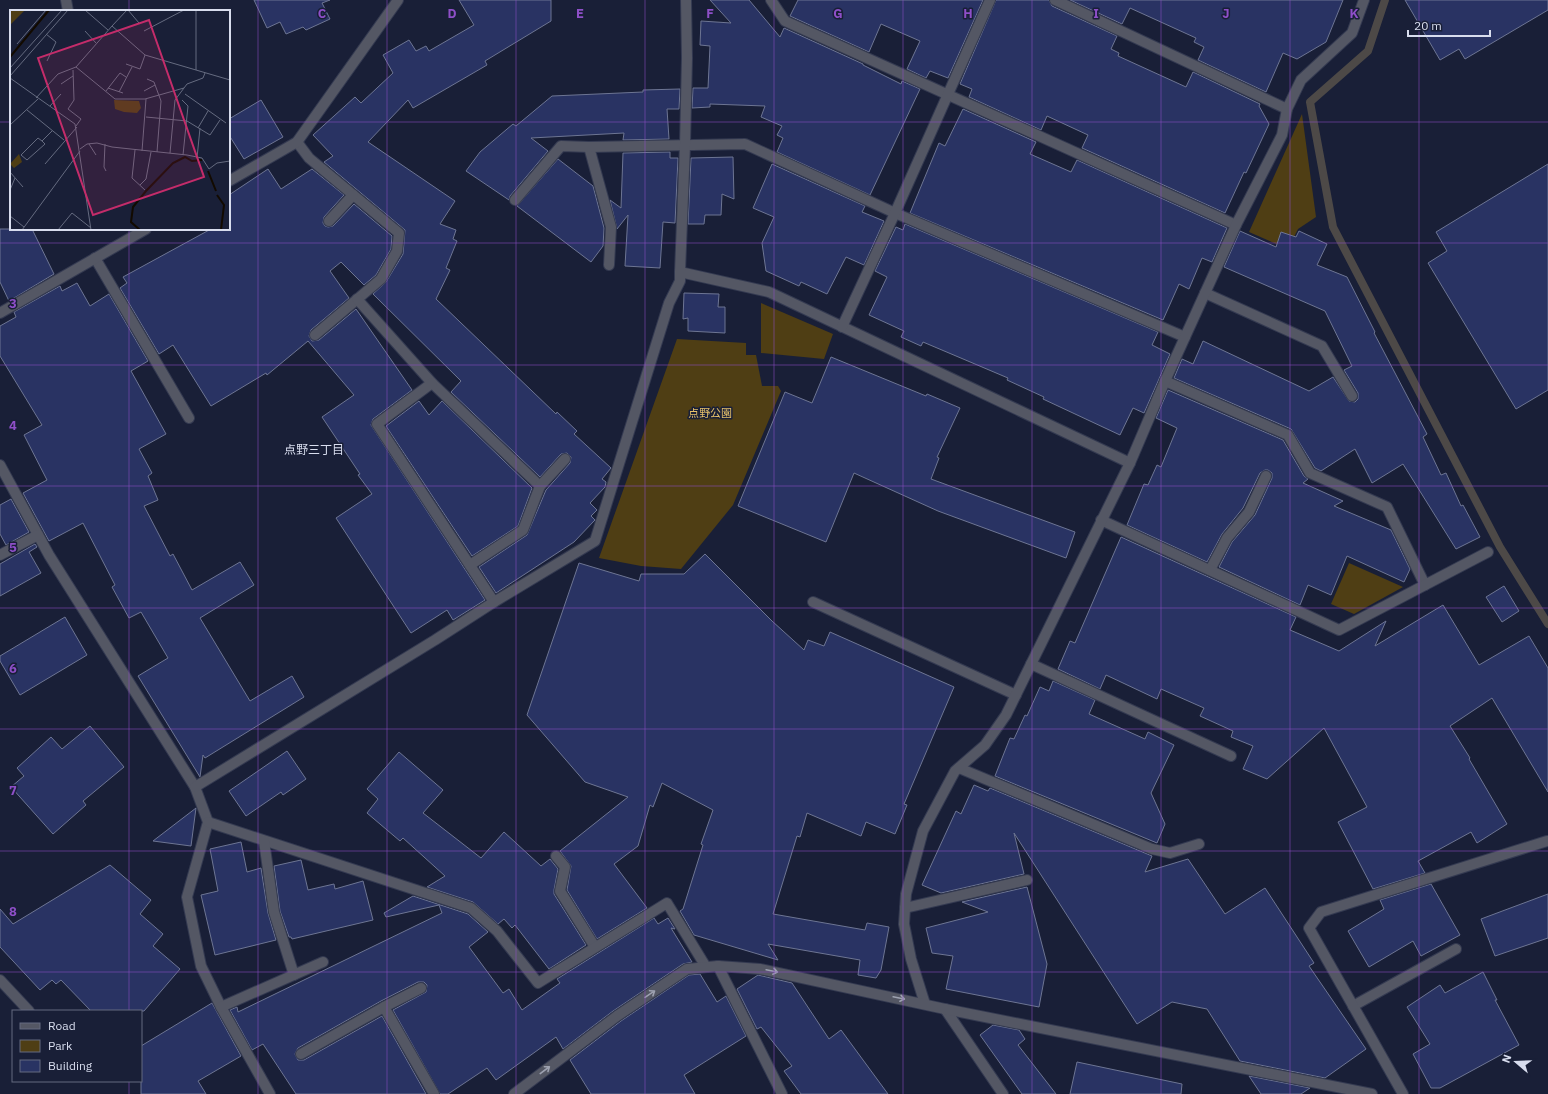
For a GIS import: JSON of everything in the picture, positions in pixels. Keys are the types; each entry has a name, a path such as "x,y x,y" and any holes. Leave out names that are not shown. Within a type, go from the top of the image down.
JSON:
{"street":[{"path":"66,0 68,10"},
{"path":"230,180 297,142 398,0"},
{"path":"195,787 595,541 669,303 680,281 687,58 686,0"},
{"path":"771,0 785,21 1236,225"},
{"path":"842,327 895,213 990,0"},
{"path":"1055,0 1288,109"},
{"path":"925,1004 910,952 904,924 906,894 923,831 955,771 985,746 1006,715 1130,463 1165,381 1236,225 1282,135 1288,109 1301,80 1352,32 1364,0"},
{"path":"297,142 309,158 399,233 397,251 381,279 315,335"},
{"path":"515,200 561,146 589,147 745,144 895,213 1185,337"},
{"path":"589,147 611,227 609,265"},
{"path":"329,220 353,196"},
{"path":"0,313 144,230"},
{"path":"95,258 189,418"},
{"path":"680,272 770,292 1130,463"},
{"path":"1205,293 1322,346 1352,396"},
{"path":"357,299 432,383 540,486"},
{"path":"1165,381 1288,435 1310,473 1387,507 1425,585"},
{"path":"432,383 376,424 494,602"},
{"path":"470,565 523,530 540,486 565,459"},
{"path":"0,465 49,555 195,787 208,822 188,897 201,966 221,1007 270,1094"},
{"path":"1210,570 1227,538 1249,512 1266,476"},
{"path":"1101,520 1339,630 1488,552"},
{"path":"0,555 38,535"},
{"path":"813,602 1016,695"},
{"path":"1031,664 1231,756"},
{"path":"959,768 1152,849 1170,853 1199,844"},
{"path":"208,822 471,908 497,931 538,983 667,903 706,967"},
{"path":"264,841 274,912 294,975"},
{"path":"1403,1094 1309,928 1321,912 1547,841"},
{"path":"556,856 564,866 560,892 595,947"},
{"path":"905,908 1027,880"},
{"path":"1353,1006 1456,949"},
{"path":"221,1007 323,962"},
{"path":"718,966 782,1094"},
{"path":"514,1094 617,1016 687,969 718,966 760,969 944,1009 1372,1094"},
{"path":"0,980 29,1010"},
{"path":"301,1054 421,988"},
{"path":"384,1007 434,1094"},
{"path":"944,1009 1003,1094"}],"green space":[{"path":"1302,114 1316,217 1298,229 1288,249 1249,232"},
{"path":"761,303 833,334 824,359 761,353"},
{"name":"点野公園","path":"677,339 746,343 746,355 756,355 762,386 778,386 781,391 733,505 681,569 641,566 599,558"},
{"path":"1349,563 1403,587 1354,614 1331,604"}],"building":[{"path":"254,0 330,0 322,3 330,19 306,30 303,27 286,34 280,22 267,28"},
{"path":"459,0 551,0 551,21 485,61 487,65 413,108 408,100 368,142 455,201 440,224 456,230 453,239 457,241 446,268 450,270 436,299 556,414 557,412 577,431 574,434 611,468 602,479 606,482 605,487 590,503 597,510 591,516 595,520 574,542 496,593 479,567 527,535 546,490 570,463 571,457 567,453 561,454 540,477 451,392 461,381 373,294 386,282 403,254 405,230 324,162 333,156 313,135 355,97 361,103 393,73 383,55 409,40 416,51 426,46 429,51 474,25"},
{"path":"710,0 749,0 780,37 784,28 863,64 901,84 902,81 920,89 870,195 777,152 783,138 777,135 782,126 761,117 765,106 710,104 710,107 692,108 693,88 708,88 710,46 700,45 701,21 731,23"},
{"path":"798,0 983,0 948,78 930,71 926,78 907,69 920,41 881,24 869,52 790,16"},
{"path":"996,0 1049,0 1052,6 1117,36 1111,49 1119,53 1118,56 1186,87 1193,72 1260,104 1259,106 1269,124 1225,213 1082,148 1088,135 1047,116 1041,130 969,97 972,89 960,84"},
{"path":"1070,0 1343,0 1326,42 1297,59 1283,53 1266,92 1198,60 1204,47 1194,42 1196,38 1130,8 1122,24"},
{"path":"1405,0 1548,0 1548,10 1465,59 1459,49 1440,60"},
{"path":"680,89 679,109 667,109 669,139 623,140 624,133 531,138 548,151 510,196 509,200 466,171 480,152 513,124 516,126 552,96"},
{"path":"261,100 283,137 244,159 230,137 230,118"},
{"path":"963,109 1036,142 1030,154 1071,172 1077,160 1227,228 1212,262 1202,258 1189,289 1179,284 1163,320 910,213 939,143 945,146"},
{"path":"670,152 670,158 678,158 675,223 663,222 660,268 625,266 628,215 617,229 610,200 621,208 623,153"},
{"path":"733,157 734,199 722,194 721,215 705,215 704,224 688,224 691,158"},
{"path":"558,159 593,186 604,228 603,246 591,262 517,206"},
{"path":"772,164 865,206 862,212 884,221 864,265 846,257 827,294 801,282 799,286 766,271 762,243 774,217 753,208"},
{"path":"1548,164 1548,390 1516,409 1428,263 1447,251 1436,232"},
{"path":"268,169 281,189 312,169 344,195 324,217 323,223 325,226 333,226 354,204 392,236 391,249 376,275 364,285 341,262 330,271 349,298 311,330 309,336 312,341 319,340 356,309 412,390 373,419 371,425 485,600 453,620 447,610 411,633 336,518 372,494 358,475 360,474 322,417 354,395 308,341 267,375 266,373 211,406 173,345 159,354 120,288 127,283 123,277 209,230 230,230 230,194"},
{"path":"905,224 1158,332 1152,345 1170,354 1144,413 1133,408 1120,435 1043,399 1044,397 1007,380 1008,378 923,342 921,346 901,337 904,331 869,315 887,277 875,271 896,227 903,230"},
{"path":"0,229 32,230 54,274 9,301 0,282"},
{"path":"1240,231 1276,247 1281,232 1296,237 1299,231 1327,244 1317,265 1347,277 1375,332 1374,333 1427,434 1423,437 1441,475 1446,473 1461,506 1463,505 1480,537 1456,549 1403,464 1372,483 1355,449 1321,471 1315,468 1291,429 1174,378 1182,359 1193,364 1203,341 1309,391 1333,377 1349,401 1355,402 1358,399 1358,393 1344,370 1352,366 1325,311 1224,267"},
{"path":"77,283 90,306 109,294 148,361 131,371 166,434 139,449 152,473 148,476 158,500 144,506 170,556 173,554 192,590 240,562 254,585 200,618 250,701 292,676 304,697 205,758 203,755 200,777 138,676 168,658 141,612 129,618 112,587 115,585 83,523 49,541 23,493 47,480 24,435 42,425 0,356 0,326 16,317 14,312 60,286 62,291"},
{"path":"684,293 719,294 718,307 725,307 725,333 688,331 688,318 683,319"},
{"path":"831,357 926,396 927,394 960,408 937,457 939,458 931,479 1075,532 1066,558 938,511 854,473 826,542 738,506 785,392 812,403"},
{"path":"1168,390 1283,440 1304,476 1308,479 1303,483 1343,501 1334,506 1391,530 1410,569 1404,582 1347,556 1331,595 1308,585 1300,605 1219,567 1232,542 1255,515 1272,478 1272,473 1268,470 1260,473 1243,508 1222,534 1207,562 1127,525 1144,484 1148,485 1157,465 1161,467 1177,428 1156,418"},
{"path":"419,401 429,415 442,401 532,488 518,526 472,556 386,426"},
{"path":"11,499 29,532 6,545 0,534 0,505"},
{"path":"1121,537 1296,617 1290,630 1339,651 1386,621 1375,646 1443,605 1479,665 1529,636 1548,668 1548,792 1492,698 1450,726 1507,824 1477,843 1471,832 1418,861 1425,873 1373,889 1338,822 1367,807 1324,728 1267,779 1243,769 1253,746 1231,737 1233,731 1200,716 1204,708 1161,689 1157,699 1106,675 1100,689 1058,669 1070,641 1075,643"},
{"path":"35,544 37,547 29,552 41,573 0,596 0,564"},
{"path":"705,554 772,621 804,650 808,640 824,646 830,632 954,687 904,804 907,805 895,834 866,822 861,836 807,813 800,837 797,836 773,914 865,930 867,923 889,927 881,970 876,978 858,975 860,960 768,944 778,960 694,935 680,911 683,909 703,845 701,844 713,810 662,783 653,807 650,805 638,846 614,864 647,908 597,939 567,890 571,866 560,851 628,797 585,782 527,715 579,563 639,581 641,574 684,574"},
{"path":"1504,586 1519,611 1502,622 1486,597"},
{"path":"65,617 87,655 20,695 0,661 0,656"},
{"path":"1053,681 1095,700 1089,714 1145,739 1148,732 1174,745 1151,793 1165,824 1157,843 995,776 1010,738 1014,739 1025,715 1027,716 1040,687 1049,691"},
{"path":"90,726 124,767 83,801 86,805 53,834 11,787 24,776 17,768 51,737 62,749"},
{"path":"287,751 306,779 283,795 281,792 246,816 229,791"},
{"path":"399,752 443,790 423,813 481,858 504,832 541,866 550,859 558,869 554,894 586,945 549,969 515,925 512,928 504,919 498,924 473,902 427,887 445,876 403,838 400,841 367,813 378,799 367,789"},
{"path":"974,785 988,791 990,788 1152,856 1145,872 1188,859 1225,914 1265,888 1314,963 1309,966 1366,1049 1325,1078 1240,1061 1207,1009 1172,1002 1137,1024 1014,833 1024,874 941,893 922,885 956,811 961,814"},
{"path":"196,808 191,846 153,841"},
{"path":"241,842 247,872 261,868 268,913 276,940 215,955 201,895 218,891 210,849"},
{"path":"301,860 308,890 334,884 335,889 363,881 373,920 292,939 289,937 280,911 274,866"},
{"path":"110,865 151,900 140,914 163,934 153,946 180,969 144,1011 90,1010 61,980 56,984 52,980 40,990 0,947 0,909 13,924"},
{"path":"1431,884 1460,935 1421,956 1413,941 1369,967 1348,931 1384,909 1380,900"},
{"path":"1027,887 1047,964 1039,1007 946,989 953,956 932,953 926,928 988,912 962,902"},
{"path":"1548,894 1548,938 1495,956 1481,919"},
{"path":"413,896 468,914 488,932 469,947 503,993 509,989 522,1010 560,983 557,979 654,918 658,924 668,918 675,929 671,928 692,962 683,964 613,1011 563,1049 556,1037 496,1080 487,1068 448,1094 440,1094 393,1010 426,992 427,985 424,982 418,982 298,1048 295,1054 298,1060 304,1060 382,1016 426,1094 296,1094 263,1044 252,1050 230,1010 237,1007 238,1012 442,913 439,905 386,917 384,913"},
{"path":"1483,972 1497,1000 1495,1000 1519,1045 1440,1088 1431,1088 1413,1054 1430,1044 1407,1007 1440,985 1445,993"},
{"path":"700,974 717,1002 726,996 746,1036 684,1075 695,1094 591,1094 570,1060 621,1021 689,975"},
{"path":"758,975 792,983 829,1039 841,1030 888,1094 801,1094 784,1071 792,1066 761,1027 757,1029 737,989"},
{"path":"212,1003 241,1056 198,1081 206,1094 141,1094 142,1045"},
{"path":"993,1025 1019,1030 1025,1039 1018,1045 1056,1094 1022,1094 980,1035"},
{"path":"1077,1062 1182,1084 1181,1094 1070,1094"},
{"path":"1249,1076 1310,1088 1301,1094 1261,1094"}],"waterway":[{"path":"1385,0 1368,51 1310,102 1333,227 1500,547 1548,624"}],"district":[{"name":"点野三丁目","path":"314,449"}]}
